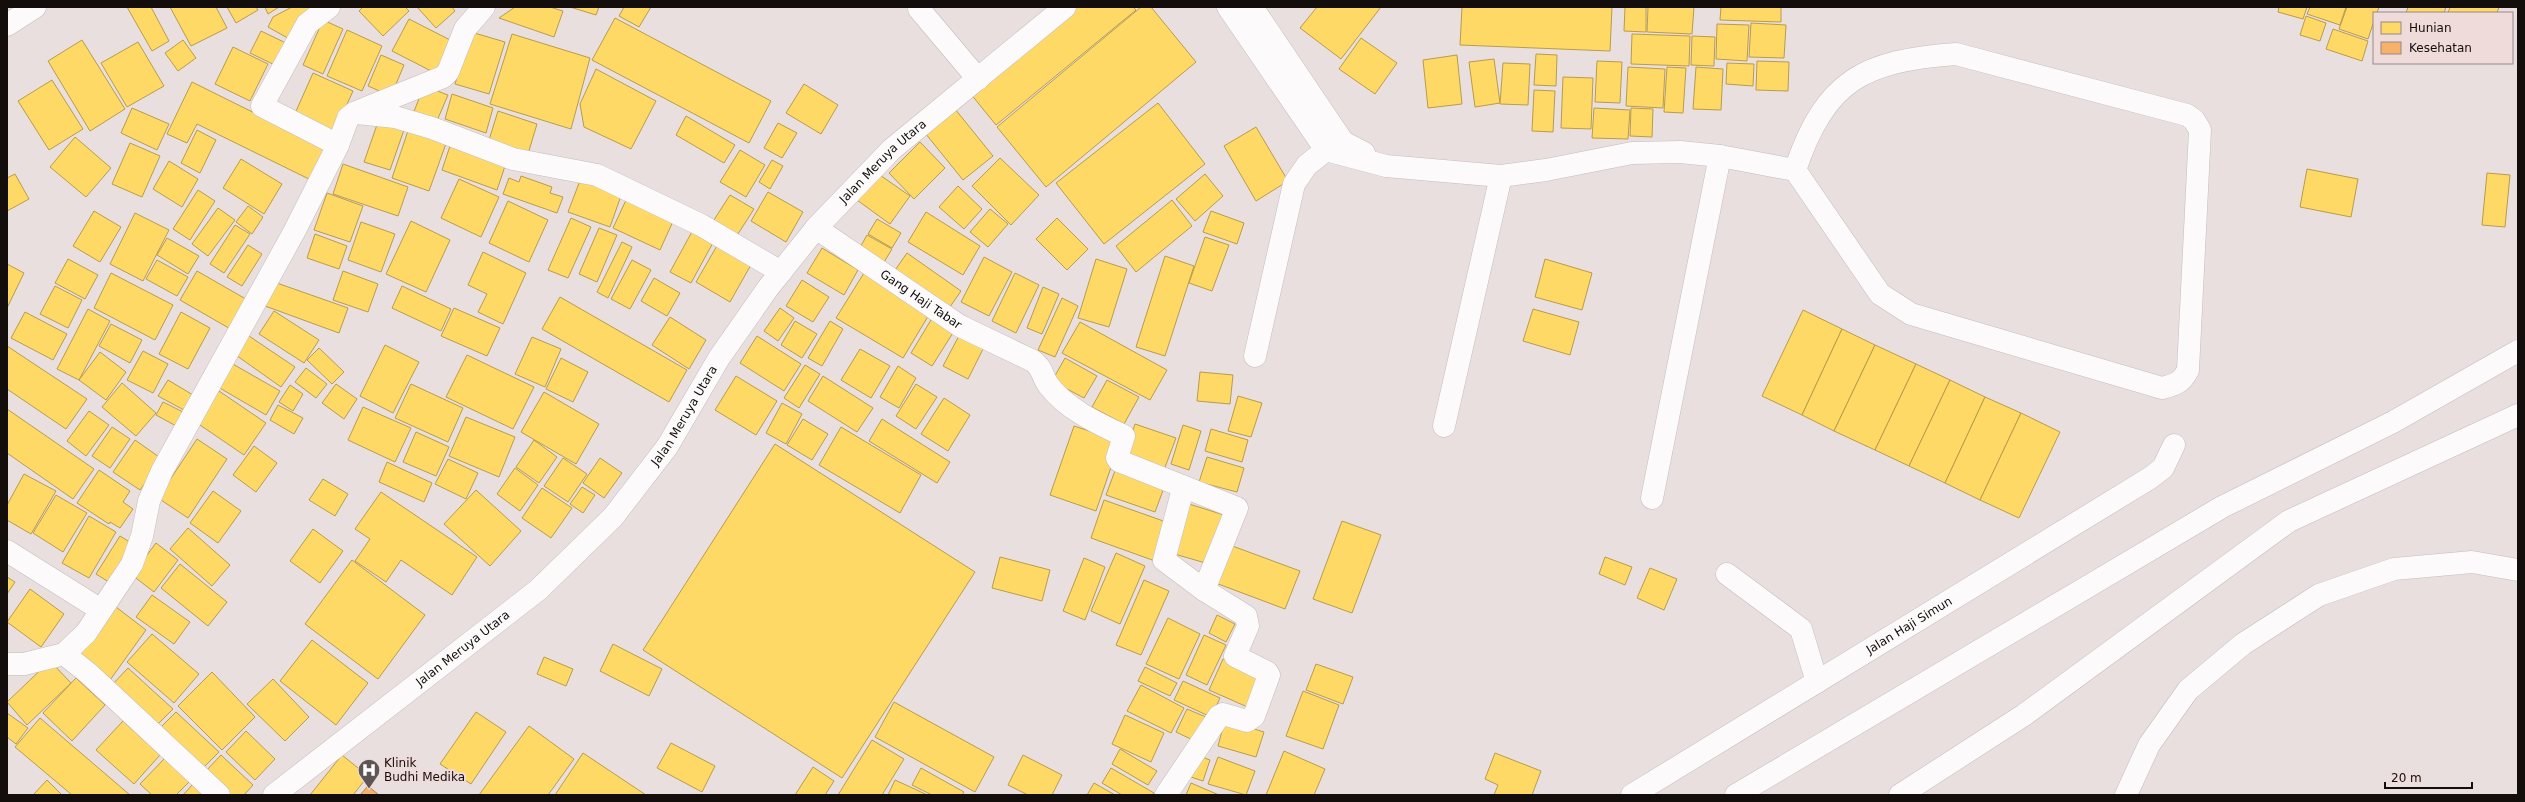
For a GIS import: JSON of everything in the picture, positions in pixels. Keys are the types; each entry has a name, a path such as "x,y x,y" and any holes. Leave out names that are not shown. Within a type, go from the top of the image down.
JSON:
{"main road":[{"path":"7,25 35,7"},
{"path":"329,7 307,24 262,106 338,145"},
{"path":"7,664 24,664 64,654 86,633 132,564 142,536 149,501 162,471 294,232 338,145 348,118 354,113 443,77 448,72 465,30 484,7"},
{"name":"Jalan Meruya Utara","path":"274,795 538,590 613,517 667,447 719,358 781,272 816,228 892,149 1065,7"},
{"path":"1228,7 1326,150 1386,166 1501,176 1546,170 1632,153 1680,152 1720,156 1795,170 1880,294 1911,314 2162,388 2175,385 2186,374 2188,370 2200,130 2194,120 2187,115 1956,54 1938,55 1895,62 1867,71 1845,85 1818,115 1806,139 1795,170"},
{"path":"1252,7 1343,142 1372,157 1494,169 1528,160"},
{"path":"919,9 978,79"},
{"path":"354,113 395,117 432,128 513,159 597,175 701,225 781,272"},
{"path":"1255,356 1294,184 1306,165 1326,150"},
{"path":"1652,498 1720,156"},
{"path":"1444,426 1501,176"},
{"name":"Gang Haji Tabar","path":"816,228 960,326 1033,361 1041,367 1049,386 1084,417 1127,432 1117,458 1119,461 1182,486"},
{"path":"1736,795 2222,507 2393,422 2518,351"},
{"path":"1900,795 2024,715 2289,521 2518,415"},
{"name":"Jalan Haji Simun","path":"1632,795 2150,478 2163,468 2174,445"},
{"path":"1166,795 1220,716 1223,714 1247,721 1254,716 1269,680 1267,672 1235,656 1248,626 1246,616 1204,590 1164,560 1183,489 1182,486 1237,508 1204,590"},
{"path":"7,551 101,610"},
{"path":"2126,795 2149,745 2188,690 2243,644 2319,595 2394,569 2472,562 2518,570"},
{"path":"1727,574 1801,629 1817,682"},
{"path":"64,654 88,673 219,795"}],"building: Hunian":[{"path":"127,7 151,7 169,41 152,51"},
{"path":"170,7 216,7 227,28 191,46"},
{"path":"227,7 256,7 258,10 236,23"},
{"path":"265,7 279,7 268,14"},
{"path":"292,7 311,7 293,41 268,27 273,17"},
{"path":"363,7 405,7 409,11 383,36 359,11"},
{"path":"417,7 452,7 455,11 436,28"},
{"path":"515,7 550,7 563,11 554,37 499,18"},
{"path":"570,7 599,7 596,15"},
{"path":"624,7 651,7 639,27 619,16"},
{"path":"1074,7 1133,7 1136,10 996,125 970,93"},
{"path":"1141,7 1151,7 1196,62 1046,187 997,127"},
{"path":"1317,7 1381,7 1341,59 1300,28"},
{"path":"1462,7 1612,7 1610,51 1460,45"},
{"path":"1625,7 1646,7 1646,32 1624,31"},
{"path":"1648,7 1694,7 1692,34 1647,32"},
{"path":"1721,7 1781,7 1781,22 1720,20"},
{"path":"2279,7 2307,7 2303,19 2278,12"},
{"path":"2310,7 2346,7 2340,25 2307,14"},
{"path":"2347,7 2379,7 2377,12 2373,12 2373,24 2368,39 2339,29"},
{"path":"2408,7 2446,7 2444,12 2406,12"},
{"path":"2450,7 2499,7 2497,12 2448,12"},
{"path":"2306,16 2326,23 2320,41 2300,35"},
{"path":"615,18 771,101 749,143 592,60"},
{"path":"409,19 456,43 439,75 392,51"},
{"path":"323,20 343,29 323,74 303,65"},
{"path":"1751,23 1786,25 1784,58 1749,57"},
{"path":"1717,24 1749,25 1747,61 1716,59"},
{"path":"2333,29 2368,41 2362,61 2326,49"},
{"path":"347,30 382,46 362,91 327,76"},
{"path":"261,31 290,45 279,67 250,53"},
{"path":"471,32 505,42 489,94 455,84"},
{"path":"512,34 590,58 571,129 490,104"},
{"path":"1632,34 1690,36 1689,66 1631,64"},
{"path":"1692,36 1715,37 1714,66 1691,65"},
{"path":"1361,38 1397,63 1375,94 1339,69"},
{"path":"82,40 125,109 90,131 48,61"},
{"path":"183,40 196,58 178,71 165,53"},
{"path":"138,42 164,86 127,107 101,63"},
{"path":"233,47 268,64 250,101 215,84"},
{"path":"1536,54 1557,55 1556,86 1534,85"},
{"path":"381,55 404,65 391,96 368,86"},
{"path":"1457,55 1462,104 1428,108 1423,60"},
{"path":"1494,59 1500,103 1475,107 1469,62"},
{"path":"1597,61 1622,62 1620,103 1595,102"},
{"path":"1757,61 1789,62 1788,91 1756,90"},
{"path":"1503,63 1530,64 1528,105 1500,104"},
{"path":"1727,63 1754,64 1753,86 1726,84"},
{"path":"1628,67 1665,69 1663,108 1626,106"},
{"path":"1667,67 1686,68 1683,113 1664,112"},
{"path":"1696,67 1723,69 1721,110 1693,109"},
{"path":"596,69 656,101 631,149 584,127 580,104"},
{"path":"313,73 353,91 333,135 293,118"},
{"path":"1563,77 1593,78 1591,129 1561,128"},
{"path":"52,80 83,129 49,150 18,101"},
{"path":"192,82 329,150 313,181 197,124 187,143 167,134"},
{"path":"804,84 838,105 821,134 786,113"},
{"path":"424,86 448,95 436,123 413,114"},
{"path":"1534,90 1555,91 1553,132 1532,131"},
{"path":"452,94 493,108 486,133 445,119"},
{"path":"1158,103 1205,164 1104,244 1056,183"},
{"path":"132,108 169,124 157,150 121,133"},
{"path":"1594,108 1630,110 1628,139 1592,138"},
{"path":"1631,108 1653,109 1652,137 1630,136"},
{"path":"955,109 993,156 963,180 925,133"},
{"path":"498,111 537,124 528,154 489,140"},
{"path":"686,116 735,145 724,163 676,135"},
{"path":"379,119 405,127 390,170 364,162"},
{"path":"778,123 797,133 782,158 764,148"},
{"path":"410,125 448,138 429,191 392,178"},
{"path":"1256,127 1288,181 1256,201 1224,146"},
{"path":"197,130 216,140 200,173 181,163"},
{"path":"75,137 111,168 86,197 50,167"},
{"path":"920,142 945,168 914,199 889,173"},
{"path":"130,143 160,156 142,197 112,184"},
{"path":"450,146 505,166 497,190 442,170"},
{"path":"740,150 765,165 746,197 720,182"},
{"path":"1000,158 1039,195 1011,225 972,186"},
{"path":"241,159 282,184 264,214 223,188"},
{"path":"772,160 783,166 770,189 759,182"},
{"path":"169,161 198,179 182,207 153,189"},
{"path":"343,164 408,187 398,216 333,194"},
{"path":"2307,169 2358,179 2351,217 2300,207"},
{"path":"877,173 910,196 890,224 857,200"},
{"path":"2487,173 2510,175 2505,227 2482,225"},
{"path":"15,174 29,199 7,211 7,178"},
{"path":"1205,174 1223,196 1195,221 1176,199"},
{"path":"521,176 552,187 550,193 563,197 557,213 503,194 509,178 519,182"},
{"path":"581,178 622,193 610,227 568,212"},
{"path":"459,179 499,197 481,237 441,218"},
{"path":"958,186 982,209 964,229 939,207"},
{"path":"198,190 215,201 190,240 173,229"},
{"path":"768,192 803,212 786,242 751,221"},
{"path":"327,193 363,206 350,242 314,230"},
{"path":"730,195 754,209 736,237 712,223"},
{"path":"627,198 674,219 660,250 613,228"},
{"path":"1172,200 1192,226 1136,272 1116,246"},
{"path":"508,201 548,220 529,262 489,243"},
{"path":"248,206 263,217 252,234 236,222"},
{"path":"218,208 235,220 208,256 192,244"},
{"path":"990,209 1008,224 988,247 970,232"},
{"path":"94,211 121,227 100,262 73,246"},
{"path":"1211,211 1244,223 1237,244 1203,232"},
{"path":"926,212 980,246 963,275 908,242"},
{"path":"135,213 169,230 143,281 110,264"},
{"path":"571,218 591,227 568,278 548,270"},
{"path":"1057,218 1088,249 1067,270 1036,239"},
{"path":"877,219 901,233 892,248 868,234"},
{"path":"411,221 450,240 426,292 386,274"},
{"path":"361,222 395,234 381,272 348,260"},
{"path":"235,225 250,234 224,273 210,264"},
{"path":"599,228 617,235 597,282 579,274"},
{"path":"694,228 715,239 691,283 670,272"},
{"path":"315,234 347,246 339,269 307,258"},
{"path":"867,235 892,249 881,267 857,253"},
{"path":"1205,237 1229,245 1212,291 1189,283"},
{"path":"167,238 199,256 188,274 157,255"},
{"path":"622,242 632,247 608,298 597,292"},
{"path":"718,244 752,263 730,302 696,282"},
{"path":"248,245 262,254 242,286 227,277"},
{"path":"822,248 858,270 844,295 807,273"},
{"path":"483,252 526,273 503,324 478,312 487,294 468,285"},
{"path":"907,253 961,291 945,314 891,276"},
{"path":"1165,256 1194,266 1165,356 1136,347"},
{"path":"984,257 1012,272 989,316 961,302"},
{"path":"68,259 98,275 85,299 55,283"},
{"path":"1096,259 1127,269 1109,327 1078,318"},
{"path":"1545,259 1592,273 1582,310 1535,297"},
{"path":"157,260 188,277 177,296 146,279"},
{"path":"632,260 651,270 630,309 611,299"},
{"path":"7,264 24,273 7,308"},
{"path":"197,271 251,302 234,331 180,300"},
{"path":"343,271 378,284 368,312 333,300"},
{"path":"111,273 173,305 155,340 94,308"},
{"path":"864,273 930,313 903,358 836,318"},
{"path":"1015,273 1039,285 1016,333 992,321"},
{"path":"654,278 680,293 667,316 641,301"},
{"path":"802,280 829,297 813,322 786,306"},
{"path":"274,282 348,308 339,333 265,306"},
{"path":"55,286 82,300 68,328 40,314"},
{"path":"402,286 451,309 441,331 392,308"},
{"path":"1043,287 1059,294 1042,334 1027,328"},
{"path":"560,297 687,370 669,402 542,329"},
{"path":"1062,298 1078,306 1055,357 1038,350"},
{"path":"454,308 500,328 487,356 441,336"},
{"path":"780,308 794,318 778,341 764,331"},
{"path":"88,309 110,321 79,380 57,369"},
{"path":"1533,309 1579,322 1570,355 1523,341"},
{"path":"1803,310 1842,329 1802,415 1762,396"},
{"path":"274,311 319,340 304,363 259,334"},
{"path":"25,312 67,334 53,360 11,338"},
{"path":"181,312 210,328 188,369 159,354"},
{"path":"934,315 956,328 932,366 911,353"},
{"path":"670,317 706,340 689,369 652,345"},
{"path":"795,321 817,334 802,358 781,345"},
{"path":"830,321 843,329 822,366 808,358"},
{"path":"1080,322 1167,370 1150,400 1062,353"},
{"path":"111,324 142,340 130,363 99,346"},
{"path":"1842,329 1875,345 1834,431 1802,415"},
{"path":"962,330 986,343 968,379 943,366"},
{"path":"246,334 295,367 281,387 233,353"},
{"path":"757,336 801,364 784,391 740,363"},
{"path":"532,337 561,349 545,387 515,374"},
{"path":"385,345 419,362 393,413 360,396"},
{"path":"1875,345 1916,364 1875,450 1834,431"},
{"path":"7,346 87,399 66,429 7,389"},
{"path":"319,348 344,372 332,384 307,360"},
{"path":"860,349 890,366 871,398 841,380"},
{"path":"143,351 168,364 153,393 127,380"},
{"path":"100,352 126,372 106,400 79,380"},
{"path":"467,355 534,387 513,429 446,397"},
{"path":"561,358 588,372 573,402 546,389"},
{"path":"1065,358 1097,376 1084,398 1052,381"},
{"path":"231,363 280,391 266,415 218,387"},
{"path":"1916,364 1950,380 1909,466 1875,450"},
{"path":"805,365 820,374 799,408 784,398"},
{"path":"898,366 916,378 899,408 880,397"},
{"path":"306,368 327,384 316,398 295,382"},
{"path":"1200,372 1233,375 1230,404 1197,401"},
{"path":"736,376 777,401 756,435 715,410"},
{"path":"823,376 873,408 857,432 808,401"},
{"path":"168,380 193,395 184,410 158,396"},
{"path":"1107,380 1139,397 1124,424 1092,407"},
{"path":"1950,380 1985,397 1945,483 1909,466"},
{"path":"122,383 156,413 136,436 102,407"},
{"path":"336,384 357,399 344,419 322,403"},
{"path":"411,384 463,408 448,442 395,418"},
{"path":"916,384 937,397 916,429 896,416"},
{"path":"290,385 303,394 293,411 279,402"},
{"path":"219,391 266,423 244,455 197,423"},
{"path":"544,392 599,424 576,464 521,432"},
{"path":"1238,396 1262,403 1251,437 1228,431"},
{"path":"1985,397 2021,413 1980,500 1945,483"},
{"path":"944,398 970,415 948,451 921,434"},
{"path":"163,402 185,413 178,427 156,415"},
{"path":"782,403 802,414 786,444 766,433"},
{"path":"278,405 303,418 294,434 270,420"},
{"path":"363,407 411,428 395,462 348,440"},
{"path":"7,409 94,469 73,499 7,453"},
{"path":"89,411 109,425 86,456 67,441"},
{"path":"2021,413 2060,432 2019,518 1980,500"},
{"path":"466,417 515,437 499,477 449,456"},
{"path":"803,419 828,434 812,460 787,445"},
{"path":"882,419 950,462 937,483 869,441"},
{"path":"1135,424 1176,438 1164,470 1124,456"},
{"path":"1183,425 1201,431 1189,470 1171,464"},
{"path":"1074,426 1120,441 1096,511 1050,495"},
{"path":"112,427 130,439 110,468 92,456"},
{"path":"841,427 921,475 900,513 819,465"},
{"path":"1211,429 1248,440 1242,462 1205,451"},
{"path":"416,432 449,447 436,476 403,462"},
{"path":"197,439 227,459 188,518 158,498"},
{"path":"135,440 162,459 140,490 113,472"},
{"path":"534,440 557,457 539,483 516,467"},
{"path":"775,444 975,572 842,778 643,650"},
{"path":"254,446 277,463 256,492 233,475"},
{"path":"1207,457 1244,468 1237,492 1199,482"},
{"path":"563,458 587,474 568,502 544,486"},
{"path":"600,458 622,473 604,498 583,483"},
{"path":"448,459 478,473 466,499 435,484"},
{"path":"387,462 432,483 424,502 379,482"},
{"path":"515,468 538,485 520,511 497,494"},
{"path":"1116,468 1165,485 1155,512 1106,495"},
{"path":"99,470 130,491 123,502 133,509 120,528 110,522 109,524 77,503"},
{"path":"24,474 56,491 31,534 7,520 7,505"},
{"path":"323,479 348,494 335,516 309,500"},
{"path":"582,487 595,495 583,513 570,504"},
{"path":"542,488 572,508 551,538 522,518"},
{"path":"476,490 521,531 490,566 444,524"},
{"path":"213,491 241,511 218,543 190,523"},
{"path":"381,492 477,557 452,595 401,560 386,582 355,561 370,539 355,529"},
{"path":"56,495 87,513 63,552 33,533"},
{"path":"1104,500 1169,523 1155,561 1091,538"},
{"path":"1186,503 1224,515 1209,564 1171,553"},
{"path":"89,516 116,532 89,578 62,563"},
{"path":"1342,521 1381,535 1352,613 1313,599"},
{"path":"188,528 230,565 212,586 170,549"},
{"path":"313,529 343,551 320,583 290,561"},
{"path":"120,536 136,546 112,584 96,574"},
{"path":"156,543 178,560 154,592 132,575"},
{"path":"1227,544 1300,571 1285,609 1213,582"},
{"path":"1116,553 1145,566 1120,624 1091,611"},
{"path":"1000,557 1050,570 1042,601 992,588"},
{"path":"1605,557 1632,567 1625,585 1599,574"},
{"path":"1084,558 1105,567 1085,620 1063,611"},
{"path":"352,560 425,615 378,679 305,624"},
{"path":"180,564 227,602 208,626 161,588"},
{"path":"1650,568 1677,579 1664,610 1637,598"},
{"path":"7,577 15,582 7,594"},
{"path":"1144,580 1169,591 1141,655 1116,645"},
{"path":"30,589 64,614 41,647 7,622"},
{"path":"152,595 190,622 174,644 136,617"},
{"path":"112,604 146,630 110,680 76,654"},
{"path":"1217,615 1235,624 1226,642 1209,633"},
{"path":"1168,618 1200,634 1179,679 1146,664"},
{"path":"152,634 199,674 174,703 127,662"},
{"path":"1204,635 1226,645 1207,685 1186,675"},
{"path":"312,640 368,683 336,725 280,681"},
{"path":"613,644 662,669 649,696 600,671"},
{"path":"544,657 573,669 566,686 537,674"},
{"path":"1223,659 1265,679 1252,709 1209,690"},
{"path":"50,661 71,683 27,725 7,702"},
{"path":"1316,664 1353,677 1343,704 1306,690"},
{"path":"1145,667 1177,683 1170,696 1138,681"},
{"path":"128,668 173,709 155,727 111,686"},
{"path":"212,672 255,717 222,750 178,706"},
{"path":"76,678 105,705 72,741 43,713"},
{"path":"273,679 309,717 285,741 247,704"},
{"path":"1183,681 1220,698 1211,717 1174,700"},
{"path":"1141,685 1184,708 1171,733 1127,711"},
{"path":"1303,691 1339,705 1323,749 1286,736"},
{"path":"894,702 994,757 975,792 875,737"},
{"path":"1187,709 1206,717 1195,741 1176,732"},
{"path":"176,712 219,752 200,771 158,730"},
{"path":"476,712 506,732 471,784 440,764"},
{"path":"7,713 28,728 16,744 7,737"},
{"path":"1125,715 1164,733 1151,762 1112,744"},
{"path":"40,718 130,795 72,795 15,747"},
{"path":"1225,720 1264,732 1256,757 1218,746"},
{"path":"123,721 160,755 134,784 96,750"},
{"path":"529,726 574,759 548,795 479,795"},
{"path":"246,731 275,759 255,780 226,752"},
{"path":"872,740 904,759 882,795 838,795"},
{"path":"671,743 715,766 702,792 657,768"},
{"path":"1120,749 1157,771 1148,785 1112,764"},
{"path":"1284,751 1325,769 1314,795 1266,795"},
{"path":"583,753 646,795 555,795"},
{"path":"1495,753 1541,771 1532,795 1494,795 1498,785 1485,779"},
{"path":"221,755 253,785 244,795 227,795 204,773"},
{"path":"342,755 368,776 353,795 310,795"},
{"path":"1023,755 1062,775 1052,795 1028,795 1008,785"},
{"path":"1199,756 1210,760 1203,781 1191,777"},
{"path":"1218,757 1255,771 1246,795 1208,784"},
{"path":"165,758 190,781 176,795 152,795 140,784"},
{"path":"813,767 834,781 825,795 795,795"},
{"path":"921,768 964,792 962,795 932,795 912,785"},
{"path":"1111,768 1154,793 1153,795 1122,795 1102,783"},
{"path":"47,780 62,795 33,795"},
{"path":"895,780 919,791 927,795 888,795"},
{"path":"1094,783 1115,795 1087,795"},
{"path":"1191,783 1219,795 1186,795"},
{"path":"193,784 204,795 183,795"}],"building: Kesehatan":[{"name":"Klinik Budhi Medika","path":"368,786 379,795 360,795"}],"place":[{"name":"Klinik Budhi Medika","path":"369,790"}]}
